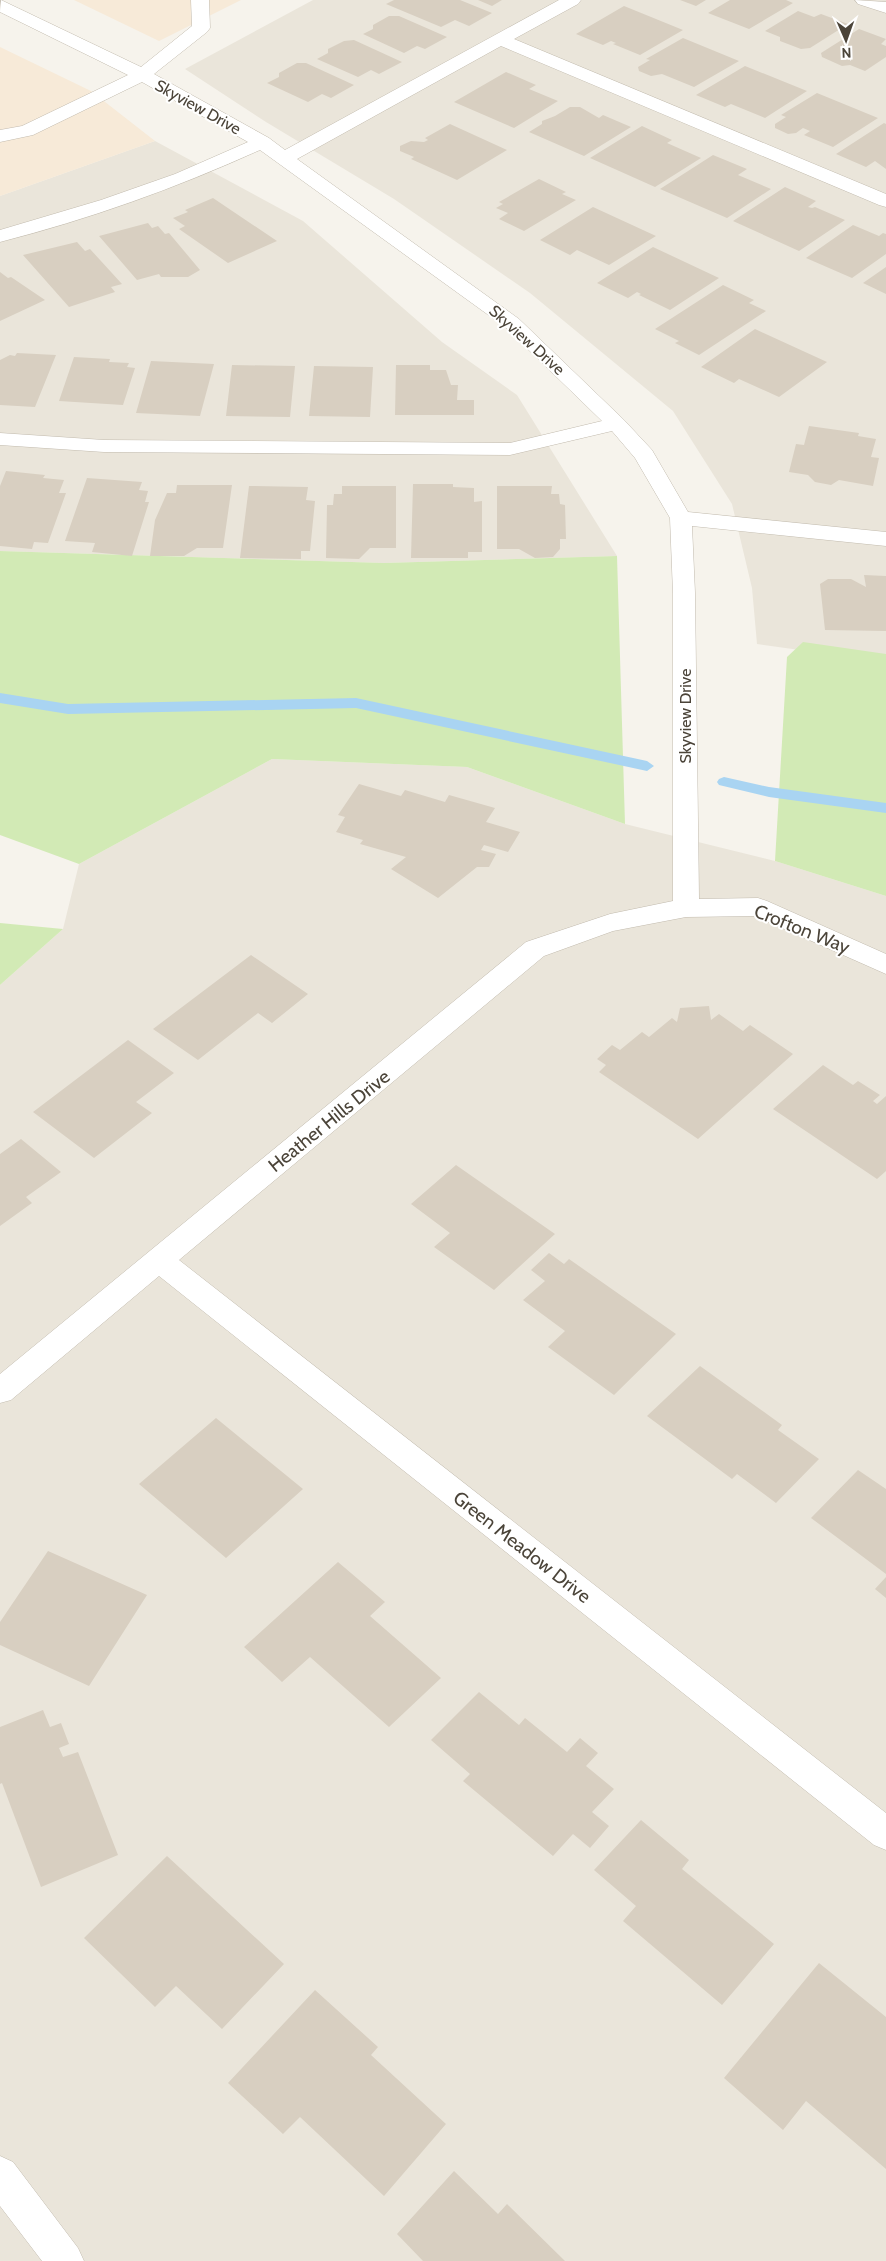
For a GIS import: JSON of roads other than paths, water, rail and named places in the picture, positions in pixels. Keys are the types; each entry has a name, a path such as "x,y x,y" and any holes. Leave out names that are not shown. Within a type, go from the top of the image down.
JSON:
{"street":[{"path":"0,136 27,131 142,76 201,28 200,0"},
{"path":"283,158 572,0"},
{"path":"864,0 886,8"},
{"name":"Skyview Drive","path":"0,5 142,76 262,142 372,219 512,323 617,424 644,455 681,518 684,593 686,908"},
{"path":"501,40 886,201"},
{"path":"0,236 108,204 182,178 262,142"},
{"path":"0,439 104,446 510,449 617,424"},
{"path":"681,518 886,539"},
{"name":"Crofton Way","path":"686,908 758,907 886,965"},
{"name":"Heather Hills Drive","path":"0,1391 536,949 610,923 686,908"},
{"name":"Green Meadow Drive","path":"159,1260 886,1834"},
{"path":"0,2175 66,2261"}],"waterway":[{"path":"0,698 68,709 356,703 647,766"},
{"path":"724,782 769,792 886,808"}]}
